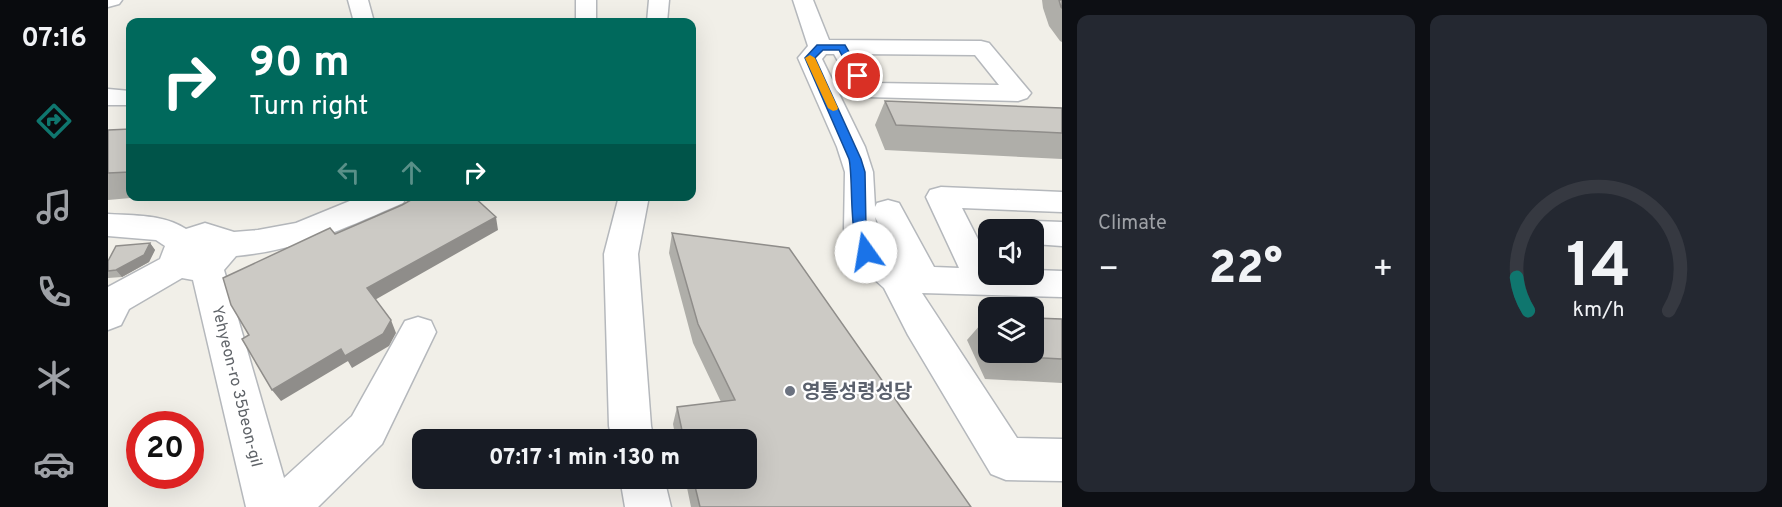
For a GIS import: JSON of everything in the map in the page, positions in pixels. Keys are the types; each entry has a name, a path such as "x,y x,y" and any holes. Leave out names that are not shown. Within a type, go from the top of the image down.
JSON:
{"street":[{"path":"358,0 363,18"},
{"path":"586,0 586,18"},
{"path":"657,18 659,0"},
{"path":"803,0 831,47 866,90 1018,93 981,48 831,47 810,58 851,147 859,172 860,229 866,252 910,279 978,281"},
{"path":"886,47 913,91"},
{"path":"938,47 970,92"},
{"path":"108,98 126,98"},
{"path":"978,256 973,231 941,197 1062,202"},
{"path":"108,315 117,299 199,254 302,233 380,201"},
{"path":"631,429 621,254 633,201"},
{"path":"888,211 910,279 921,324 1006,459 1062,460"},
{"path":"108,225 163,229 199,254"},
{"path":"1044,233 1062,234"},
{"name":"Yehyeon-ro 35beon-gil","path":"199,254 269,507"},
{"path":"1044,283 1062,284"},
{"path":"285,507 367,430 418,332"},
{"path":"644,489 648,507"}],"building":[{"path":"885,101 1062,108 1062,133 896,125"},
{"path":"126,129 126,172 108,173 108,130"},
{"path":"409,201 478,201 496,217 367,288 391,320 383,334 345,356 341,349 272,390 242,339 249,335 231,305 223,278 330,228 335,234"},
{"name":"영통성령성당","path":"672,233 789,248 971,507 700,507 696,489 757,489 757,429 682,429 677,407 735,400 698,324"},
{"path":"150,243 144,255 116,270 108,271 108,261 116,246"},
{"path":"1044,318 1062,319 1062,359 1044,358"}],"slow traffic":[{"path":"810,58 833,108"}],"place":[{"name":"영통성령성당","path":"790,391"}],"route":[{"path":"858,76 842,47 820,47 810,58 851,147 859,172 860,229 866,252"}]}
